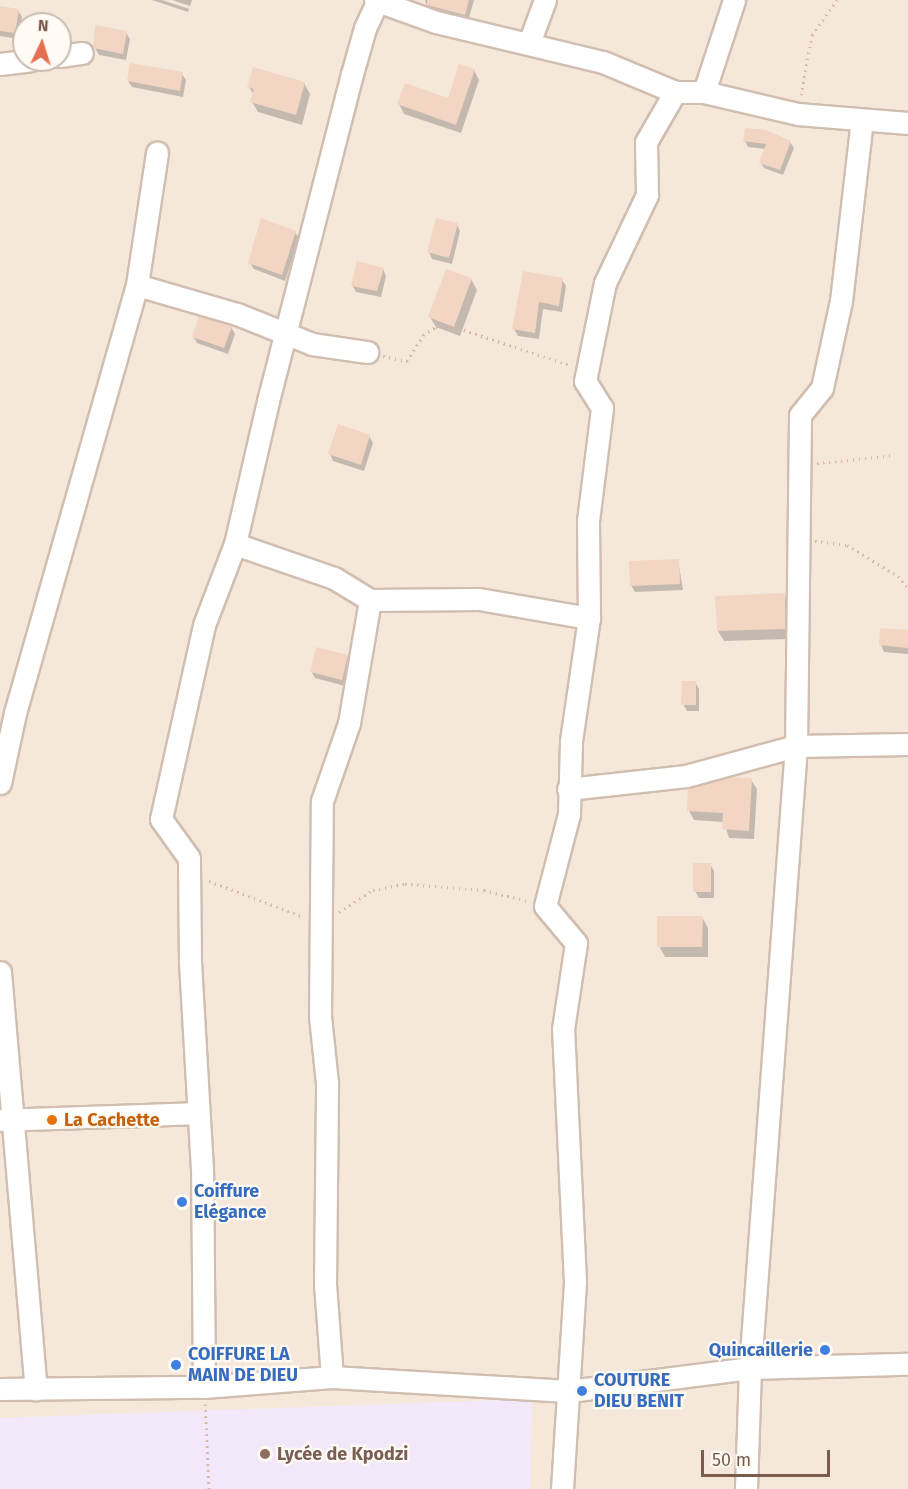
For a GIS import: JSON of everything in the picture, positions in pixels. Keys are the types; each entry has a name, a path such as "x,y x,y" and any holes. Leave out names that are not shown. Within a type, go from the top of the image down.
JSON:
{"street":[{"path":"204,1387 189,858 161,819 204,625 235,544 268,401 288,332 358,51 377,0 436,22 603,62 675,92 704,92 798,114 908,123"},
{"path":"529,43 545,0"},
{"path":"704,92 734,0"},
{"path":"72,54 82,53"},
{"path":"562,1489 575,1282 563,1029 576,944 545,906 565,841 568,789 589,618 588,521 602,408 599,399 585,384 605,283 647,195 646,142 675,92"},
{"path":"746,1489 750,1368 796,746 800,415 822,388 841,301 862,120"},
{"path":"0,783 15,713 137,285 157,153"},
{"path":"137,285 288,332 312,344 367,352"},
{"path":"235,544 334,578 370,600 479,599 589,618"},
{"path":"332,1377 325,1284 327,1083 320,1017 322,801 349,723 370,600"},
{"path":"568,789 686,776 796,746 908,744"},
{"path":"0,972 5,1120 36,1389"},
{"path":"5,1120 198,1113"},
{"path":"0,1389 204,1387 332,1377 569,1391 750,1368 908,1364"}],"path":[{"path":"798,114 812,35 837,0"},
{"path":"367,352 407,361 423,335 436,327 459,328 588,371"},
{"path":"798,466 895,455"},
{"path":"799,540 847,544 898,576 908,588"},
{"path":"202,878 321,923 373,890 405,884 484,890 545,906"},
{"path":"204,1387 209,1489"}],"shaded area":[{"path":"0,0 908,0 908,1489 0,1489"},
{"name":"Lycée de Kpodzi","path":"532,1399 530,1489 0,1489 0,1418"}],"building":[{"path":"427,0 469,0 465,15 427,5"},
{"path":"0,6 19,9 18,12 12,12 12,33 0,31"},
{"path":"95,25 127,31 123,54 93,48"},
{"path":"130,63 183,72 180,91 127,81"},
{"path":"459,64 475,69 456,125 397,104 405,83 448,98"},
{"path":"253,67 305,82 296,115 250,102 254,89 247,87"},
{"path":"745,128 766,130 791,141 780,170 759,163 766,144 743,141"},
{"path":"261,218 296,231 282,275 248,263"},
{"path":"436,218 458,223 449,258 427,252"},
{"path":"357,261 384,268 377,291 351,286"},
{"path":"446,269 472,278 454,327 428,317"},
{"path":"523,271 563,278 559,306 539,302 535,333 512,329"},
{"path":"199,316 232,326 224,348 192,337"},
{"path":"338,424 370,435 361,465 328,454"},
{"path":"679,559 680,584 630,586 629,561"},
{"path":"785,593 785,629 717,631 715,596"},
{"path":"880,628 908,630 908,648 879,645"},
{"path":"316,647 348,655 342,680 310,672"},
{"path":"682,681 696,681 696,705 681,705"},
{"path":"730,777 752,778 749,831 722,829 723,813 687,811 688,789"},
{"path":"693,863 711,863 711,892 693,892"},
{"path":"657,916 703,916 702,947 657,947"}],"place":[{"name":"La Cachette","path":"52,1120"},
{"name":"Coiffure Elégance","path":"182,1202"},
{"name":"Quincaillerie","path":"825,1350"},
{"name":"COIFFURE LA MAIN DE DIEU","path":"176,1365"},
{"name":"COUTURE DIEU BENIT","path":"582,1391"},
{"name":"Lycée de Kpodzi","path":"265,1454"}]}
